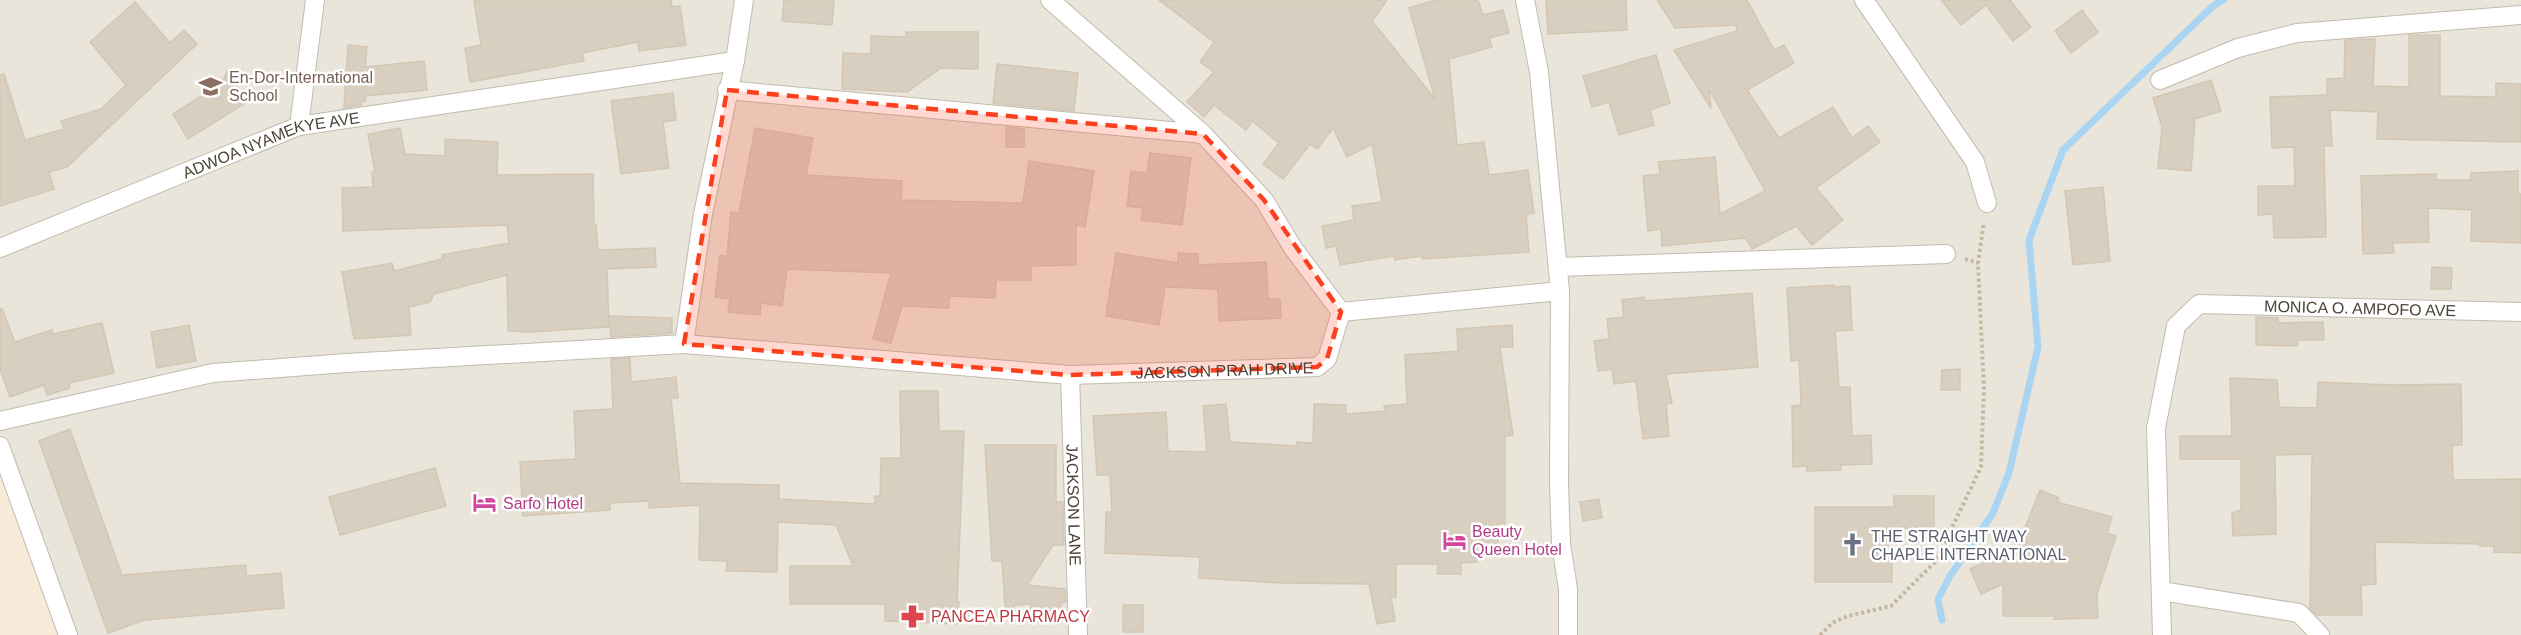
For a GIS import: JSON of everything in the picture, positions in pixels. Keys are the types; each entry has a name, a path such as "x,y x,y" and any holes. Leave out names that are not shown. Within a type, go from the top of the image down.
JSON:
{"street":[{"path":"299,126 315,0"},
{"path":"684,344 703,214 727,90 735,61 744,0"},
{"path":"1050,0 1203,134 1264,200 1293,248 1341,312 1560,291"},
{"path":"1525,0 1539,72 1560,291 1559,484 1561,544 1568,589 1568,635"},
{"path":"1864,0 1975,162 1987,203"},
{"path":"2160,80 2238,48 2297,33 2521,15"},
{"name":"ADWOA NYAMEKYE AVE","path":"0,248 299,126 735,61"},
{"path":"727,90 1203,134"},
{"path":"1558,267 1946,254"},
{"name":"MONICA O. AMPOFO AVE","path":"2161,591 2156,428 2176,326 2199,304 2521,312"},
{"name":"JACKSON PRAH DRIVE","path":"0,421 213,373 346,363 684,344 1070,375 1317,367 1327,358 1341,312"},
{"name":"JACKSON LANE","path":"1070,375 1078,635"},
{"path":"0,446 68,635"},
{"path":"2162,635 2161,591 2299,613 2320,635"}],"path":[{"path":"1820,635 1832,623 1848,616 1891,606 1936,561 1981,467 1984,389 1978,263 1987,203"}],"highlighted area":[{"path":"727,90 1203,134 1264,200 1341,312 1327,359 1317,367 1070,375 684,344"}],"shaded area":[{"path":"0,0 2521,0 2521,635 0,635"},
{"path":"0,458 60,635 0,635"}],"building":[{"path":"474,0 671,0 672,7 680,6 686,45 639,51 638,42 582,53 584,61 470,82 465,48 481,45"},
{"path":"784,0 834,0 832,25 782,21"},
{"path":"1159,0 1387,0 1372,21 1435,99 1409,8 1435,0 1478,0 1483,15 1503,10 1509,33 1489,38 1492,47 1449,59 1457,145 1484,142 1489,175 1528,170 1534,213 1526,214 1529,252 1422,259 1422,256 1395,260 1394,256 1340,265 1336,246 1326,248 1322,226 1354,220 1352,206 1382,202 1372,144 1347,157 1333,128 1317,149 1310,144 1283,179 1263,164 1279,143 1252,121 1246,130 1214,105 1204,117 1187,102 1214,72 1200,62 1214,42"},
{"path":"1546,0 1626,0 1627,30 1548,34"},
{"path":"1657,0 1747,0 1774,50 1784,45 1794,63 1747,90 1779,138 1833,107 1852,138 1868,126 1880,142 1816,188 1843,220 1812,245 1796,226 1752,249 1746,238 1662,246 1661,229 1648,231 1643,176 1660,174 1658,162 1715,157 1720,214 1765,191 1709,89 1711,108 1674,50 1737,31 1736,25 1675,28"},
{"path":"1941,0 2010,0 2031,27 2013,41 1986,5 1961,25"},
{"path":"135,2 170,43 184,30 197,44 67,167 49,172 54,189 0,206 0,75 4,74 25,140 64,129 61,121 101,109 126,85 90,42"},
{"path":"2082,10 2098,32 2071,53 2055,31"},
{"path":"906,32 978,32 978,69 941,68 907,92 842,89 843,53 871,54 871,36 906,37"},
{"path":"2409,35 2440,35 2440,96 2496,97 2496,83 2521,84 2521,142 2377,139 2378,112 2330,110 2332,146 2324,146 2326,237 2274,238 2273,214 2258,215 2258,186 2295,186 2294,147 2272,148 2270,97 2327,95 2327,79 2344,78 2345,40 2375,39 2373,86 2409,87"},
{"path":"348,45 367,47 365,67 424,61 427,90 365,96 366,101 361,102 361,105 344,108"},
{"path":"1656,55 1670,103 1650,110 1654,125 1619,135 1609,102 1592,107 1583,76 1629,63 1629,65 1631,62"},
{"path":"997,64 1078,73 1074,111 993,103"},
{"path":"227,71 247,102 188,139 173,114 222,83"},
{"path":"2211,80 2221,111 2195,119 2191,171 2158,168 2162,127 2153,98"},
{"path":"673,93 676,120 663,122 669,168 621,174 611,101"},
{"path":"1006,127 1024,129 1024,147 1006,147"},
{"path":"400,128 405,154 445,156 445,139 498,142 497,175 593,174 594,225 596,225 598,250 655,248 656,267 607,269 609,327 530,332 508,331 507,275 434,294 430,302 409,307 411,335 354,339 342,272 392,263 394,271 442,259 442,255 509,243 507,225 343,231 342,188 373,187 372,172 375,172 368,134"},
{"path":"755,128 813,138 806,175 902,181 901,200 1023,203 1029,161 1094,171 1085,227 1076,225 1076,265 1031,266 1031,280 996,280 995,298 949,296 949,308 902,306 891,343 873,339 891,273 787,269 782,306 761,303 760,315 728,312 730,299 715,297 720,255 727,256 731,212 739,213"},
{"path":"1150,153 1191,158 1182,225 1141,220 1143,208 1127,206 1131,171 1147,173"},
{"path":"2518,171 2518,194 2521,194 2521,243 2471,241 2472,210 2428,208 2429,242 2393,243 2394,253 2363,254 2361,176 2436,174 2436,180 2471,180 2471,173"},
{"path":"2103,187 2110,261 2073,265 2065,191"},
{"path":"1116,253 1178,263 1178,253 1198,254 1198,265 1266,262 1268,299 1280,299 1281,318 1219,321 1218,289 1165,287 1159,325 1106,316"},
{"path":"2432,267 2452,268 2451,289 2431,289"},
{"path":"1834,285 1834,287 1850,286 1852,330 1835,331 1839,387 1850,387 1852,436 1871,435 1872,464 1841,465 1841,470 1807,471 1807,466 1793,467 1792,406 1801,405 1799,360 1791,361 1787,288"},
{"path":"1752,293 1758,367 1666,374 1672,403 1666,404 1669,436 1643,439 1636,381 1614,384 1612,369 1598,371 1594,341 1609,339 1607,319 1624,317 1622,300 1644,297 1644,301"},
{"path":"0,309 2,309 15,342 52,330 53,334 102,323 114,373 69,383 70,388 47,395 44,385 10,397 0,369"},
{"path":"609,316 672,318 672,333 611,337"},
{"path":"2256,317 2278,318 2278,323 2323,322 2324,340 2298,340 2297,346 2256,345"},
{"path":"189,325 196,361 157,368 151,332"},
{"path":"1512,325 1513,347 1500,347 1513,435 1505,436 1505,524 1498,523 1498,545 1477,545 1477,562 1461,563 1461,574 1437,574 1438,564 1396,564 1396,597 1391,597 1395,621 1377,624 1369,584 1281,583 1199,578 1200,557 1105,553 1106,512 1112,512 1110,475 1097,475 1093,416 1166,412 1168,451 1207,452 1203,406 1226,404 1230,442 1296,446 1297,442 1313,443 1314,404 1346,405 1346,414 1385,411 1384,406 1407,404 1405,355 1458,351 1457,329"},
{"path":"630,358 631,382 676,377 678,398 671,398 680,483 779,485 779,499 875,504 875,496 880,496 881,458 901,458 900,391 938,391 939,431 964,431 958,624 885,621 885,604 790,604 790,566 853,566 836,525 778,522 777,572 726,571 727,561 699,560 700,505 649,508 648,501 610,503 610,510 523,516 520,462 576,459 574,411 613,409 611,359"},
{"path":"1960,369 1960,390 1941,390 1942,370"},
{"path":"2230,378 2277,380 2279,407 2317,408 2318,382 2392,385 2461,384 2462,445 2452,445 2453,480 2521,479 2521,553 2494,552 2494,546 2480,546 2480,544 2375,542 2376,584 2361,585 2362,615 2317,615 2310,609 2312,454 2275,455 2276,534 2233,536 2232,513 2241,510 2241,459 2180,459 2180,436 2232,436"},
{"path":"70,429 122,575 246,565 246,576 281,573 284,608 145,620 108,633 39,441"},
{"path":"985,445 1056,445 1056,502 1063,502 1064,545 1053,545 1027,585 1065,589 1066,602 1061,603 1059,624 1030,621 1031,604 1015,605 1006,618 1002,561 992,561"},
{"path":"435,468 446,506 340,535 329,497"},
{"path":"2040,490 2059,498 2057,502 2112,517 2107,533 2116,536 2097,594 2098,618 2054,619 2054,616 2003,616 2003,584 1981,594 1970,569 2017,548"},
{"name":"THE STRAIGHT WAY CHAPLE INTERNATIONAL","path":"1894,496 1934,496 1934,528 1892,528 1892,582 1815,582 1815,507 1894,507"},
{"path":"1599,499 1602,518 1583,521 1580,502"},
{"path":"1123,605 1143,605 1143,632 1123,632"}],"waterway":[{"path":"1942,620 1938,599 1950,576 1993,513 2009,473 2038,347 2029,240 2063,150 2213,6 2223,0"}],"place":[{"name":"En-Dor-International School","path":"211,86"},
{"name":"Sarfo Hotel","path":"485,503"},
{"name":"Beauty Queen Hotel","path":"1454,540"},
{"name":"THE STRAIGHT WAY CHAPLE INTERNATIONAL","path":"1853,545"},
{"name":"PANCEA PHARMACY","path":"913,616"}]}
